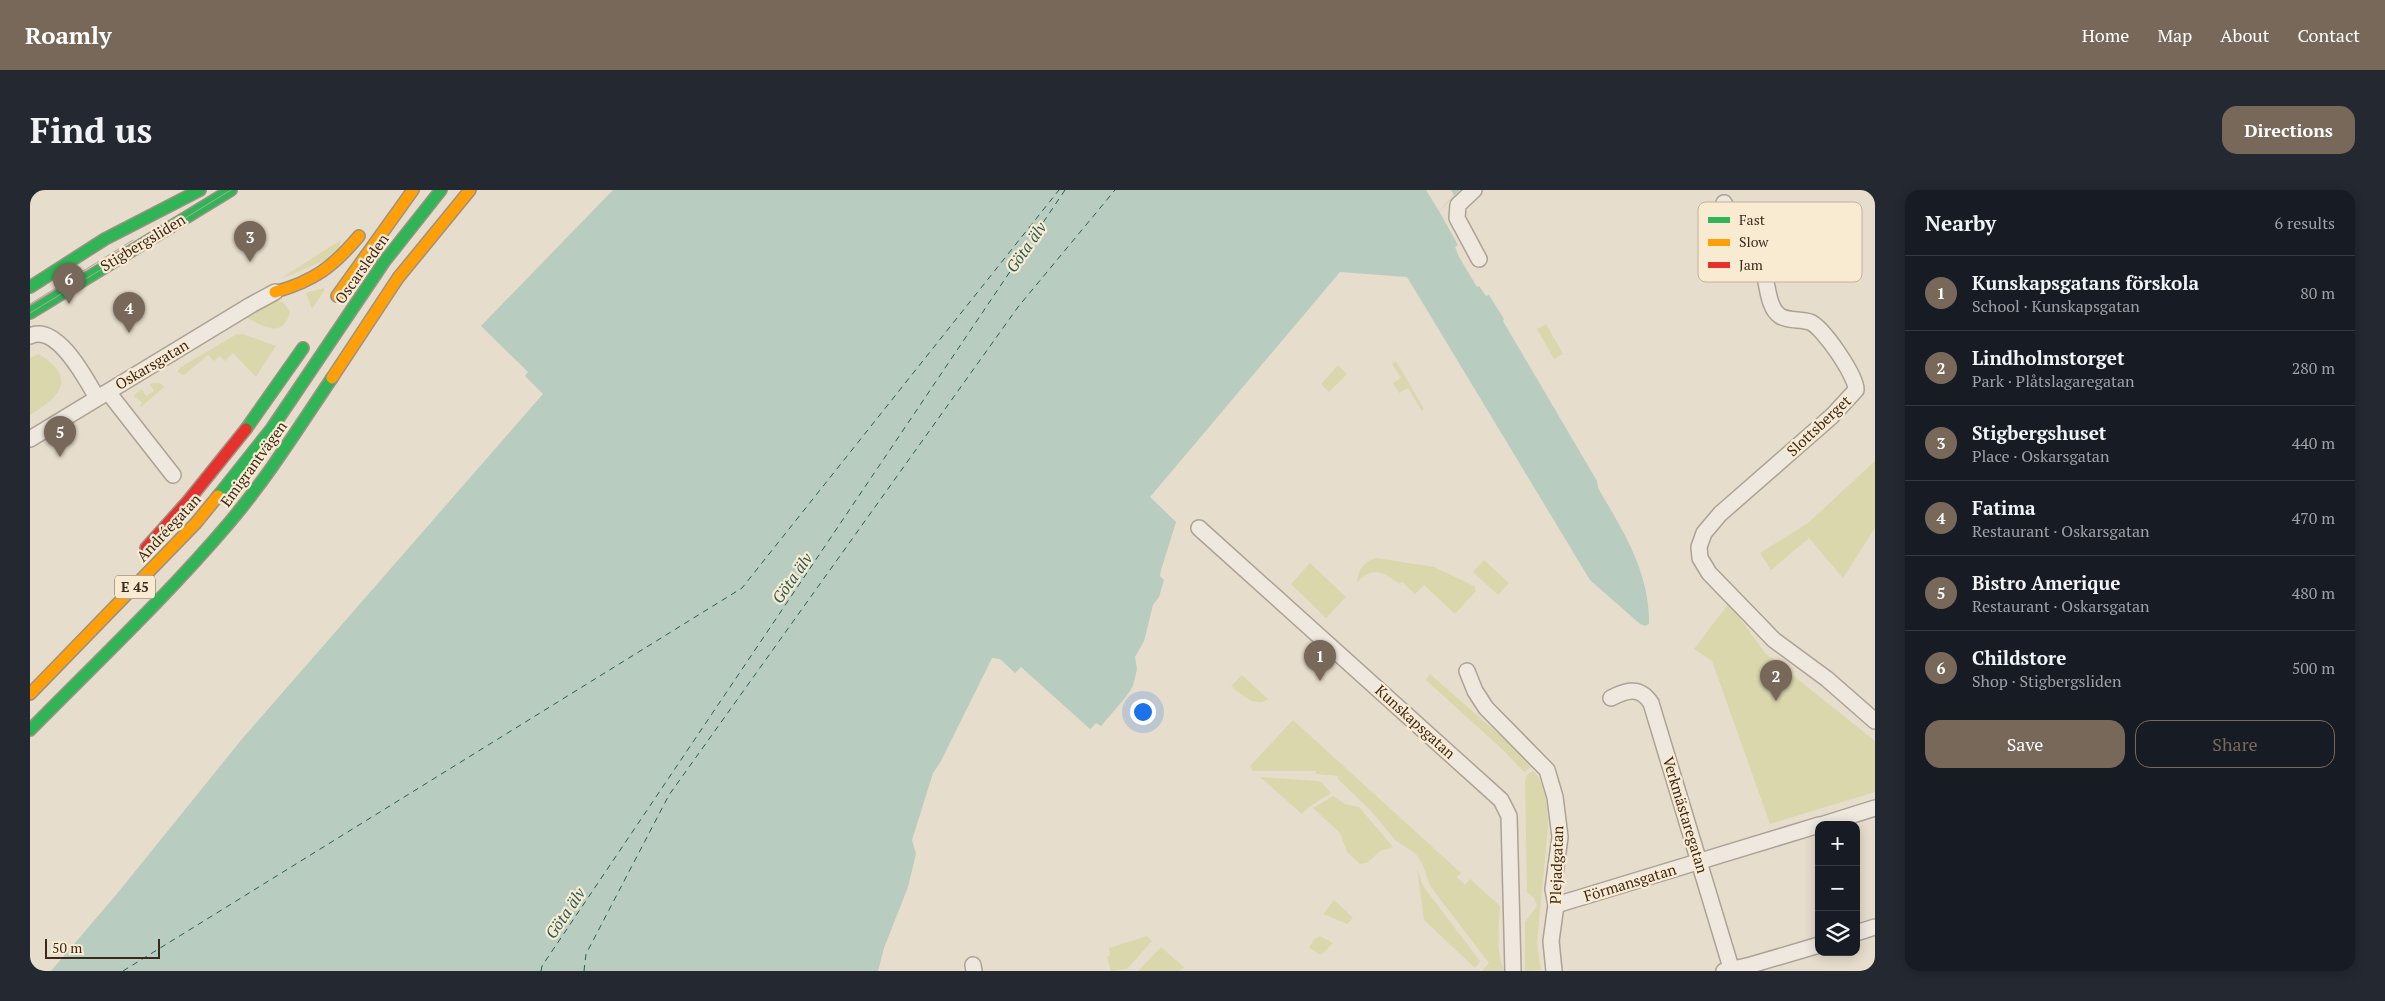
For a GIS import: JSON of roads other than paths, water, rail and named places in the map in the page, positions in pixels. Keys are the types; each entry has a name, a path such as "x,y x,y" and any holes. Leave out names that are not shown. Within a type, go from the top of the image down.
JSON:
{"main road":[{"name":"Stigbergsliden","path":"30,287 105,239 200,190"},
{"name":"Stigbergsliden","path":"30,313 231,190"},
{"name":"Oscarsleden","path":"312,368 384,262 440,190"},
{"name":"Emigrantvägen","path":"30,730 185,573 230,522 271,470 398,278 470,190"},
{"name":"Oscarsleden","path":"331,306 411,192"},
{"path":"382,214 411,192"},
{"path":"275,292 316,279 338,263 369,224"},
{"name":"Andréegatan","path":"136,558 221,462 311,336"},
{"name":"Andréegatan","path":"30,694 196,523 272,428 312,368"}],"street":[{"path":"1474,190 1458,205 1457,218 1479,259"},
{"name":"Slottsberget","path":"1765,282 1773,308 1779,316 1816,326 1853,377 1856,386 1852,396 1832,416 1720,514 1700,540 1700,558 1709,573 1774,640 1830,682 1875,721"},
{"name":"Oskarsgatan","path":"30,439 251,304 275,292"},
{"path":"33,335 51,336 60,344 88,381 173,475"},
{"name":"Kunskapsgatan","path":"1199,528 1501,800 1509,816 1513,971"},
{"name":"Plejadgatan","path":"1467,671 1475,691 1486,708 1547,770 1559,812 1560,837 1553,889 1556,905 1551,942 1554,971"},
{"name":"Verkmästaregatan","path":"1611,698 1634,690 1644,694 1649,700 1700,862 1729,971"},
{"name":"Förmansgatan","path":"1833,821 1875,808"},
{"name":"Förmansgatan","path":"1556,905 1815,827"},
{"path":"1860,932 1875,927"},
{"path":"1729,971 1815,945"}],"water":[{"name":"Göta älv","path":"613,190 1460,190 1439,211 1458,245 1455,247 1459,257 1477,287 1479,286 1486,296 1489,295 1504,319 1503,321 1597,481 1598,488 1617,520 1640,569 1648,605 1649,624 1645,626 1640,624 1590,580 1407,277 1340,272 1150,497 1176,522 1161,570 1160,576 1164,580 1159,597 1153,605 1144,641 1135,657 1137,669 1133,686 1101,726 1096,723 1090,729 1021,667 1015,673 1000,659 992,658 941,761 933,773 912,840 916,854 908,887 884,948 878,971 51,971 116,895 242,739 543,394 525,376 528,372 481,326"}],"tram line":[{"path":"30,313 231,190"},
{"path":"30,304 133,240"}],"place":[{"name":"Stigbergshuset","path":"250,262"},
{"name":"Childstore","path":"69,304"},
{"name":"Fatima","path":"129,333"},
{"name":"Bistro Amerique","path":"60,457"},
{"name":"Kunskapsgatans förskola","path":"1320,681"},
{"name":"Lindholmstorget","path":"1776,701"}]}
